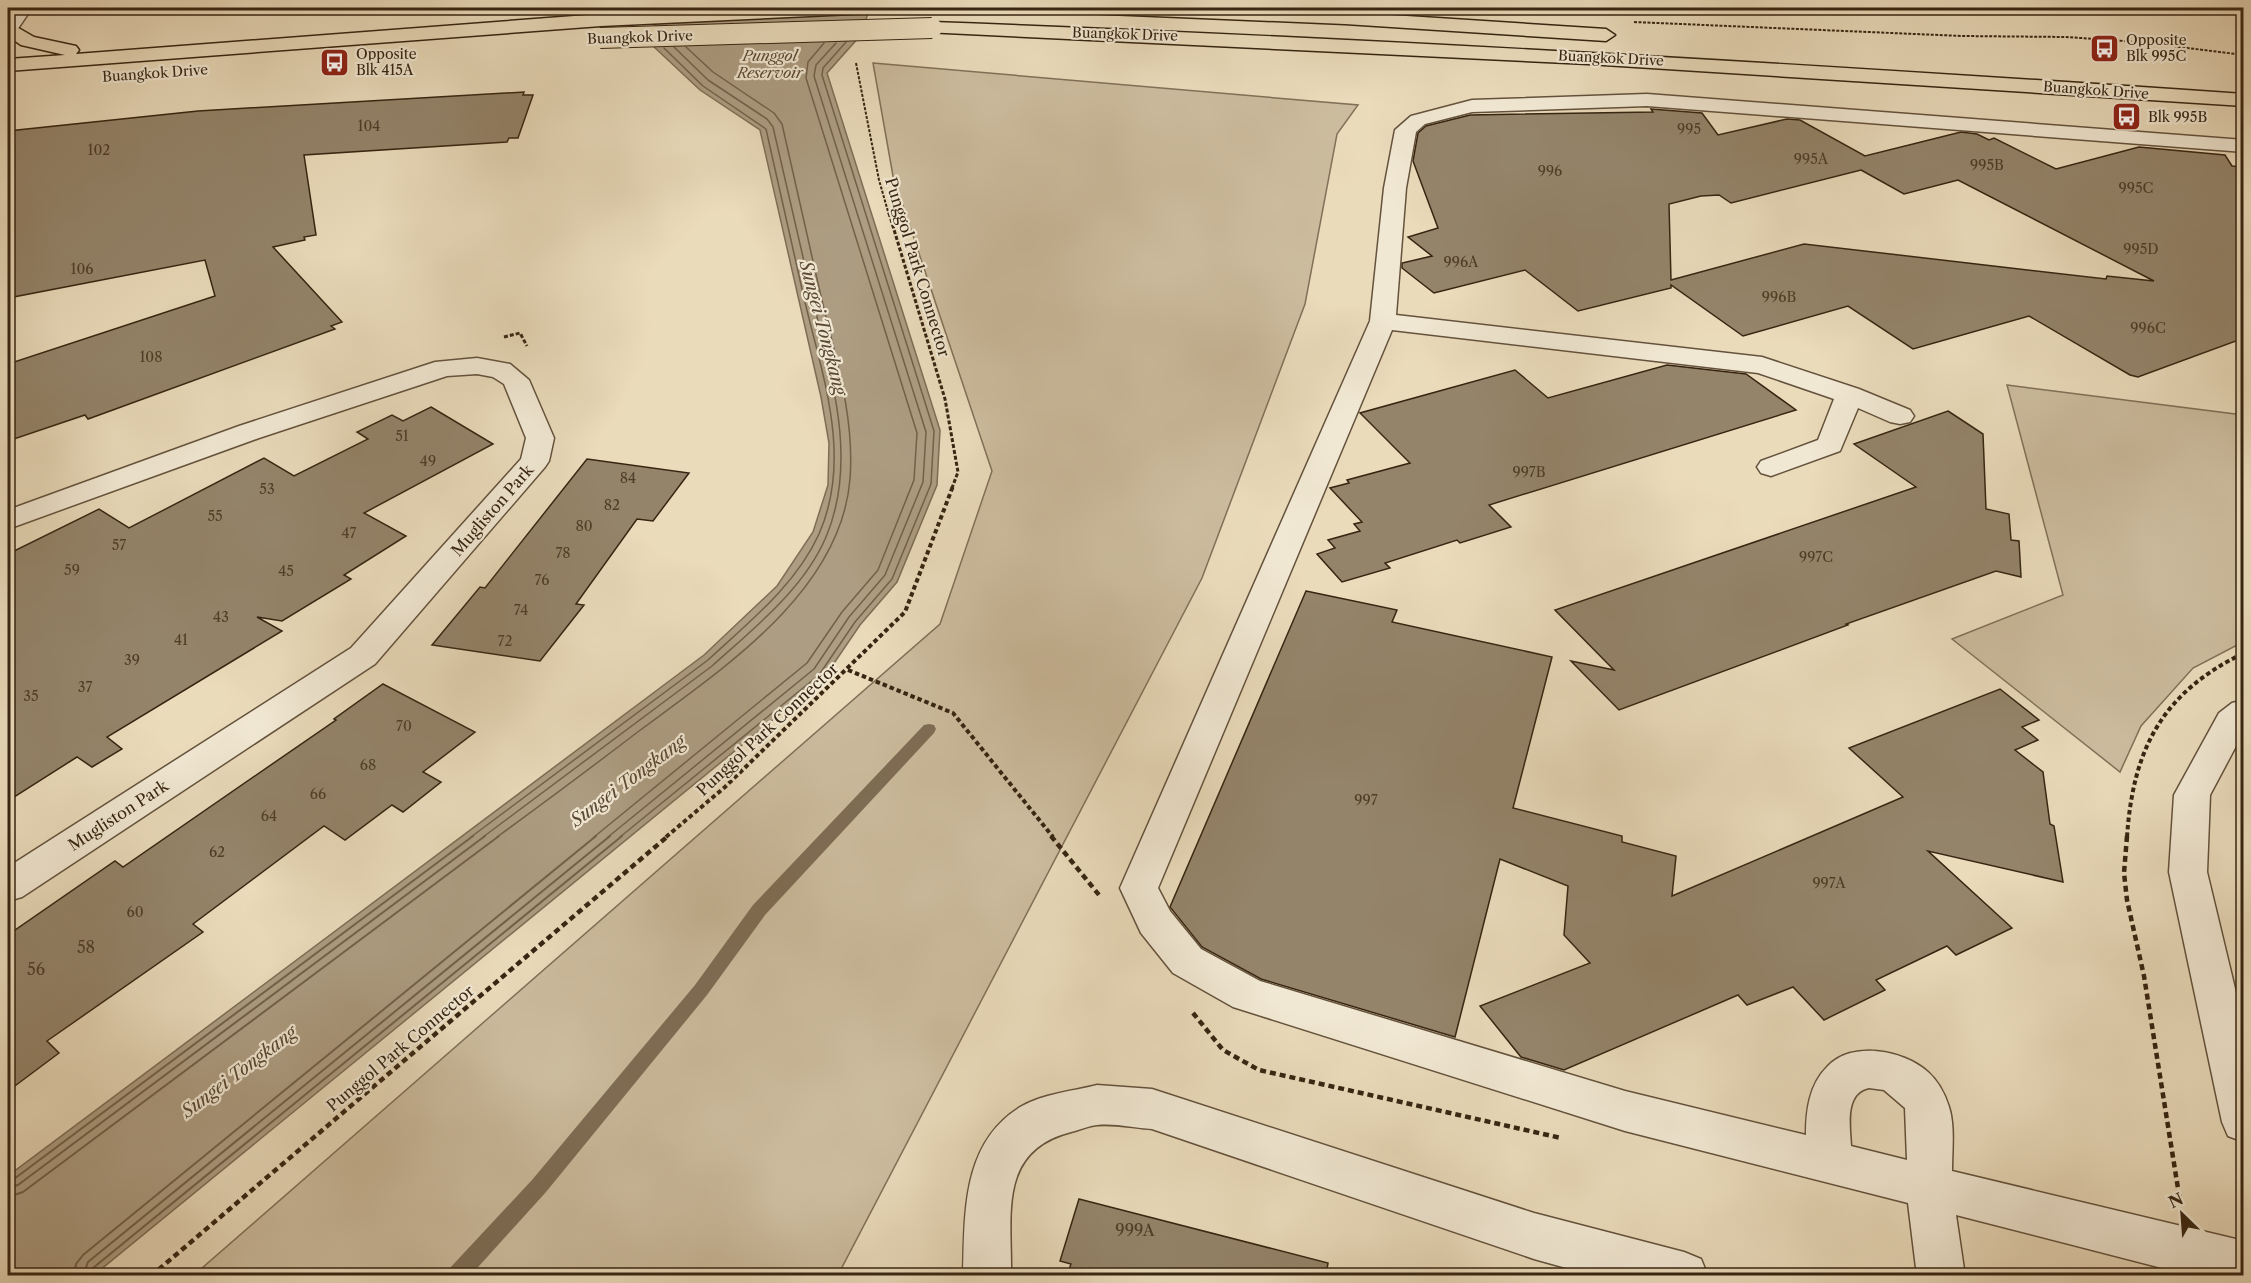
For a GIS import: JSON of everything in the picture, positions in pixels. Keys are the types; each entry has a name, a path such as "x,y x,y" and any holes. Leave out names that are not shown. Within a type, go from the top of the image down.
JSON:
{"main road":[{"name":"Buangkok Drive","path":"8,84 601,29 873,8"},
{"name":"Buangkok Drive","path":"1084,8 1345,18 1620,36"},
{"path":"8,28 28,41 64,50 137,55"},
{"name":"Buangkok Drive","path":"8,65 137,55 601,29 932,28 1109,33 1719,64 2244,100"}],"street":[{"path":"8,28 23,8"},
{"path":"2243,146 1647,100 1472,106 1418,120 1406,130 1394,198 1383,321 1138,888 1155,922 1187,961 1248,995 1625,1111 2244,1265"},
{"path":"1383,321 1444,330 1762,365 1849,395 1900,416"},
{"name":"Mugliston Park","path":"8,520 249,432 444,368 485,367 501,370 516,380 540,438 535,461 363,656 8,886"},
{"path":"1771,467 1830,445 1849,395"},
{"path":"2244,712 2231,722 2192,795 2188,872 2244,1122"},
{"path":"1828,1162 1830,1104 1833,1090 1842,1077 1860,1068 1880,1070 1897,1076 1914,1087 1927,1106 1930,1187 1941,1275"},
{"path":"987,1275 989,1201 995,1170 1009,1142 1038,1120 1097,1105 1152,1109 1534,1236 1684,1275"}],"path":[{"path":"1633,22 1962,36 2066,37 2139,42 2244,55"},
{"name":"Punggol Park Connector","path":"151,1275 725,787 905,612 958,472 945,399 879,180 856,59"}],"shaded area":[{"path":"873,63 1358,105 1337,134 1305,304 1202,578 838,1275 194,1275 940,624 992,471 893,176"},
{"path":"2007,385 2243,415 2243,642 2193,668 2141,726 2120,772 1952,639 2063,595"}],"water":[{"path":"662,8 870,8 860,36 827,73 940,430 937,485 897,582 860,625 824,678 94,1275 8,1276 8,1176 704,655 777,586 813,532 828,485 829,443 821,397 760,130 700,90 653,46 655,24"}],"building":[{"path":"524,92 523,95 533,95 518,138 509,138 507,142 304,155 316,235 304,237 305,240 273,247 342,322 331,326 335,329 88,419 85,415 8,441 8,364 215,296 205,260 8,298 8,131 198,111"},
{"path":"1651,109 1702,113 1718,135 1787,119 1800,120 1865,156 1961,132 1977,134 1989,140 1994,138 2056,169 2139,147 2225,155 2232,166 2244,167 2244,338 2138,377 2130,375 2029,316 1913,349 1848,306 1743,336 1671,285 1671,288 1578,311 1525,270 1434,293 1402,268 1402,263 1432,256 1408,237 1438,228 1413,161 1418,133 1426,126 1470,115 1653,112","holes":["1861,170 1904,194 1958,180 2154,281 2107,276 2106,279 1804,244 1671,280 1669,204 1701,196 1719,195 1731,203"]},
{"path":"1667,365 1746,374 1796,410 1489,505 1511,527 1460,543 1457,540 1385,563 1390,568 1342,582 1317,554 1335,548 1328,540 1360,531 1354,524 1362,522 1330,488 1349,483 1347,480 1410,463 1360,413 1515,370 1548,398"},
{"path":"431,407 493,444 364,513 406,536 344,575 351,579 282,621 257,617 282,631 107,737 122,749 92,767 77,757 8,801 8,554 99,509 129,528 264,458 294,476 368,439 357,432 392,415 403,421"},
{"path":"1948,411 1983,434 1986,509 2009,514 2011,540 2019,541 2021,577 1996,571 1846,624 1848,625 1619,710 1571,661 1614,670 1555,610 1916,487 1854,444"},
{"path":"587,459 689,473 653,521 637,519 576,604 584,605 540,661 432,645 480,587 485,588"},
{"path":"1306,591 1397,610 1392,622 1552,657 1513,808 1622,836 1622,842 1676,856 1672,896 1903,797 1849,748 2000,689 2039,720 2022,727 2038,740 2015,750 2043,772 2050,824 2054,826 2063,882 1928,851 2012,928 1956,955 1947,946 1876,980 1885,990 1824,1020 1793,987 1747,1005 1738,995 1564,1070 1521,1057 1480,1006 1590,963 1564,935 1568,886 1500,859 1455,1037 1261,979 1202,947 1170,907"},
{"path":"383,684 475,732 423,772 441,782 403,812 392,805 345,840 324,826 193,924 203,932 47,1041 59,1053 8,1091 8,935 115,861 123,867 336,720 334,719"},
{"path":"1079,1199 1328,1263 1326,1275 1067,1275 1071,1264 1060,1261"}],"waterway":[{"path":"456,1276 539,1186 701,990 759,910 929,729"}],"place":[{"name":"Opposite Blk 995C","path":"2105,48"},
{"name":"Opposite Blk 415A","path":"335,62"},
{"name":"Blk 995B","path":"2127,117"}],"water label":[{"name":"Punggol Reservoir","path":"770,64"},
{"name":"Sungei Tongkang","path":"823,328"},
{"name":"Sungei Tongkang","path":"628,781"},
{"name":"Sungei Tongkang","path":"239,1072"}]}
